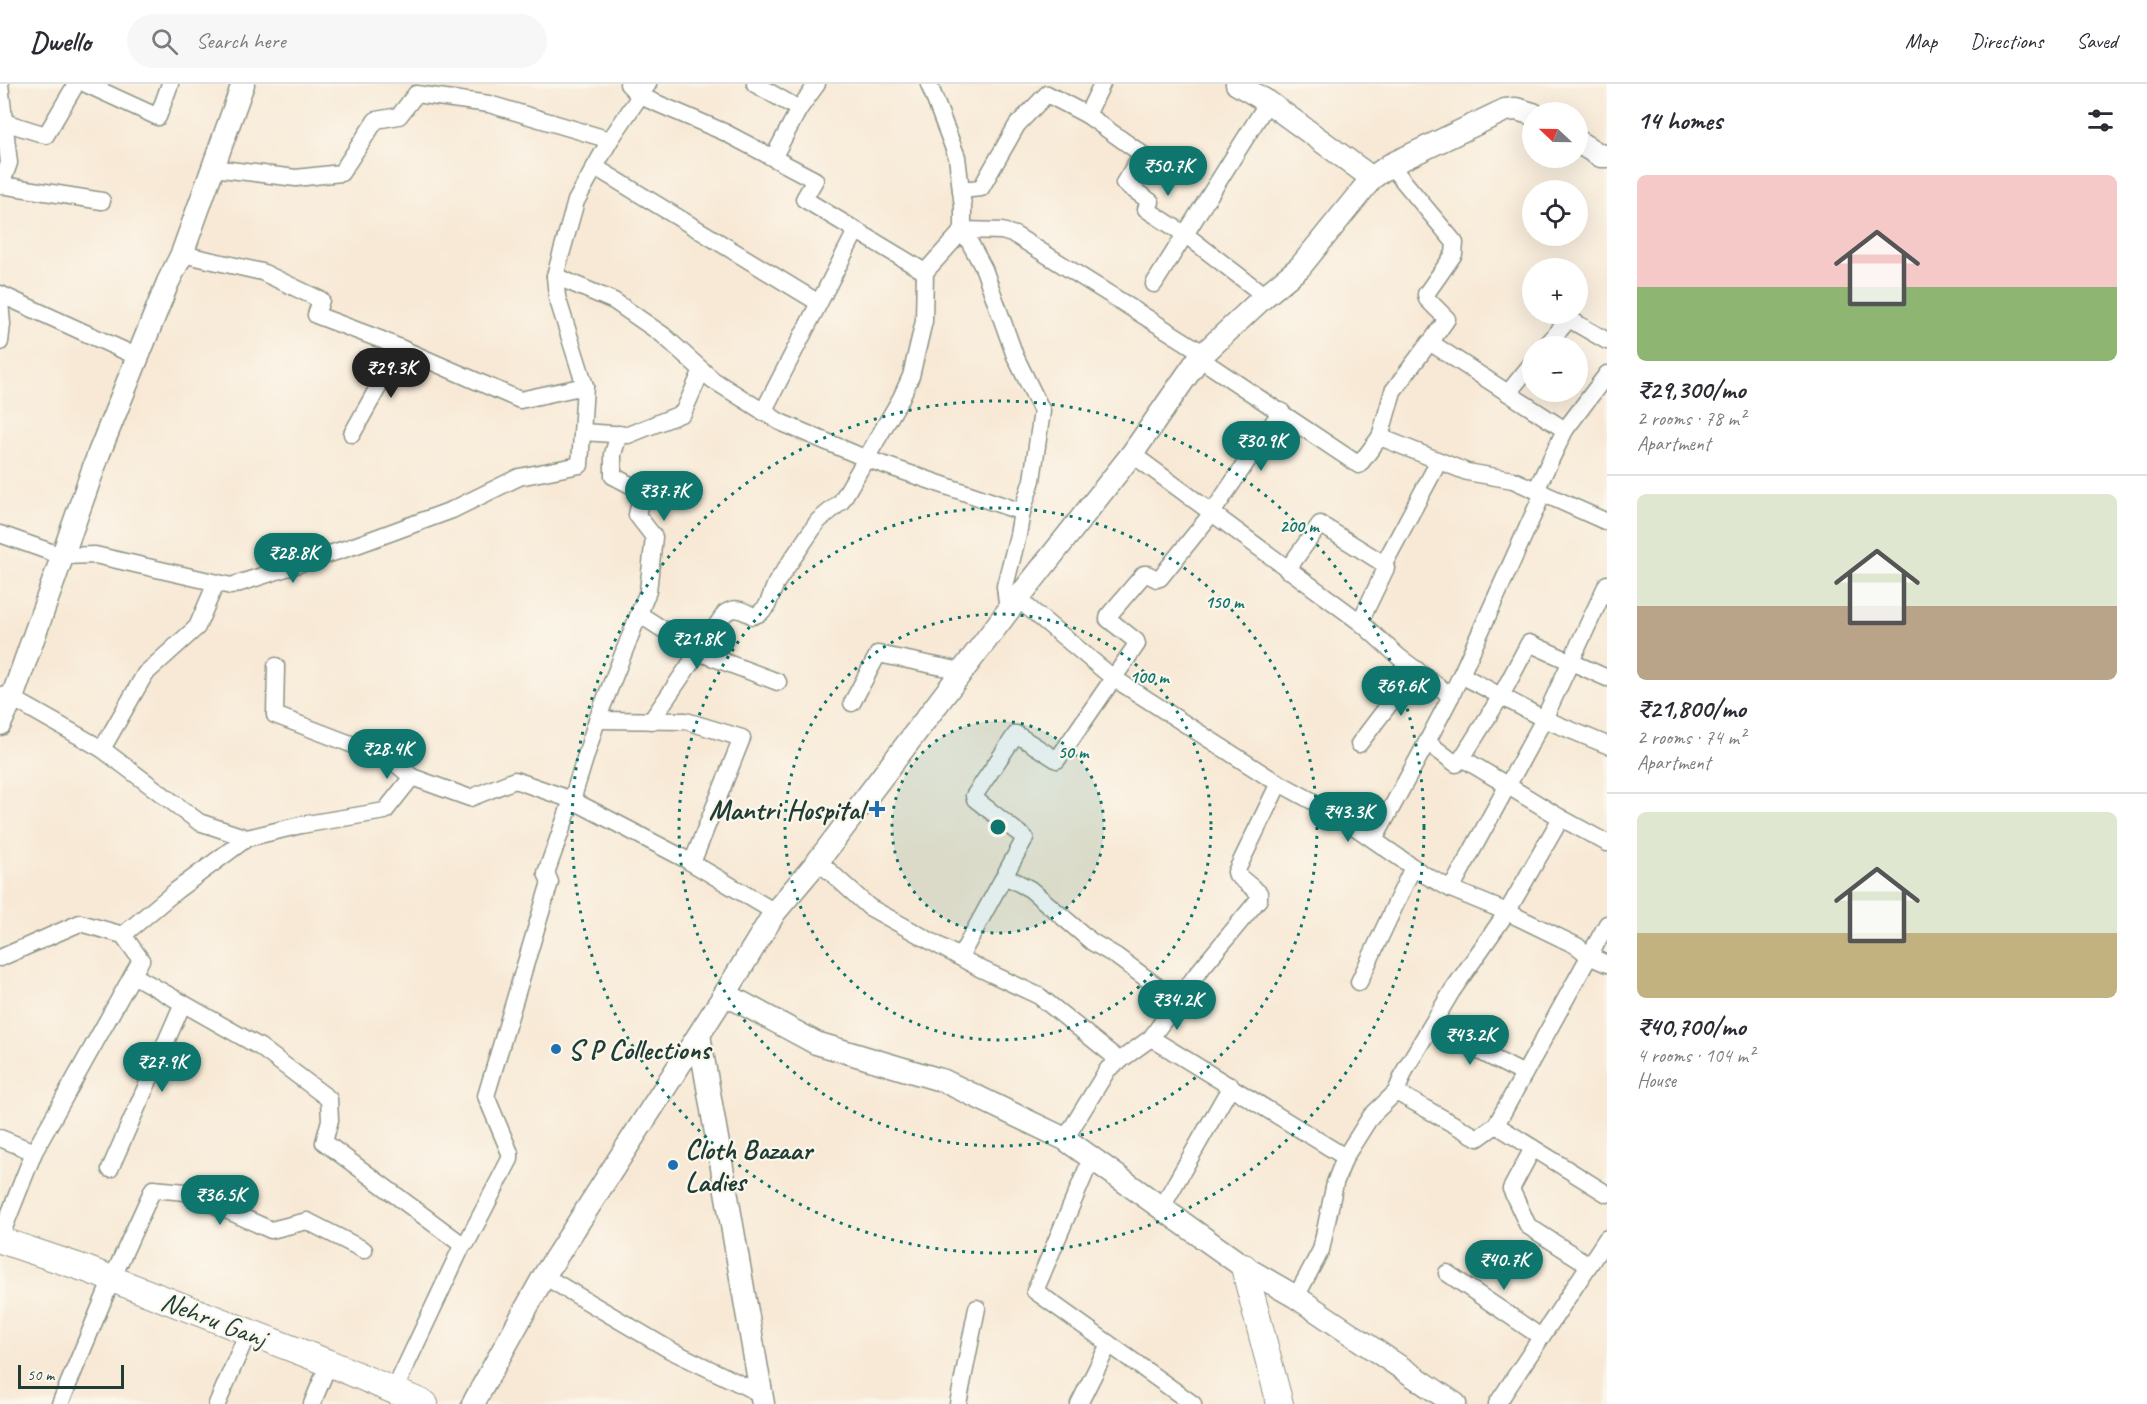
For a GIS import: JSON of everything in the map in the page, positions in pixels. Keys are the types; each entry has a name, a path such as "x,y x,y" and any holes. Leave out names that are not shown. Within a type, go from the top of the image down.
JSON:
{"main road":[{"name":"Nehru Ganj","path":"1,1243 111,1279 329,1363 425,1404"},
{"path":"1244,1267 1280,1404"}],"street":[{"path":"0,84 9,163 0,185 0,193"},
{"path":"4,123 46,135 76,84"},
{"path":"86,84 158,117 170,84"},
{"path":"0,724 6,696 62,556 99,453 168,282 182,254 243,84"},
{"path":"628,84 644,90 815,180 804,200 925,272"},
{"path":"755,84 799,109"},
{"path":"773,158 799,109 817,84"},
{"path":"929,84 957,157 963,230 984,269 1015,356 1042,411 1032,480 1005,586 1013,605 1113,677 1279,783 1336,814 1413,867 1451,889 1507,912 1577,946 1589,956 1607,964"},
{"path":"1087,116 1102,84"},
{"path":"651,721 725,613 732,609 741,609 753,616 760,613 767,606 776,583 818,521 841,502 901,398 910,376 924,321 925,272 963,230 1002,231 1015,235 1201,356 1359,465 1380,437 1393,391 1447,319 1426,297 1454,254 1455,243 1381,171 1237,84"},
{"path":"0,534 62,556 95,555 231,586 354,546 452,510 519,477 580,465 585,386 557,297 555,276 576,201 609,141 644,90"},
{"path":"213,168 296,178 340,173 376,120 399,116 416,94 489,104 609,141"},
{"path":"961,190 981,188 1017,125 1047,94 1087,116 1142,154 1124,183 1151,202 1146,209 1186,236 1265,296"},
{"path":"1154,285 1268,102"},
{"path":"473,1404 544,1276 726,994 775,912 818,861 962,671 1132,454 1201,356 1265,296 1300,267 1381,171 1505,110 1522,111"},
{"path":"1588,148 1601,156 1607,156"},
{"path":"595,167 819,303"},
{"path":"0,185 102,201"},
{"path":"763,412 856,231"},
{"path":"182,254 261,272 321,300 316,315 400,348 520,400 585,386"},
{"path":"555,276 614,301 663,335 713,380 780,422 867,459 1022,512"},
{"path":"0,294 138,357"},
{"path":"0,301 2,324 0,342"},
{"path":"1555,336 1569,319 1607,341"},
{"path":"1430,343 1565,430"},
{"path":"352,434 400,348"},
{"path":"582,432 628,435 683,413 702,370"},
{"path":"1374,840 1461,675 1565,430 1607,374"},
{"path":"1508,393 1522,376"},
{"path":"960,957 1025,836 974,796 1017,734 1057,760 1137,642 1108,619 1109,615 1144,574 1160,578 1212,513 1281,411"},
{"path":"394,1391 463,1244 467,1242 510,1159 510,1153 486,1096 550,882 546,873 597,720 650,582 654,537 637,514 641,498 638,489 613,476 613,454 619,434"},
{"path":"1380,437 1467,472 1513,480 1607,522"},
{"path":"1132,454 1360,622 1451,696"},
{"path":"1360,622 1386,568 1384,564 1439,460"},
{"path":"1287,570 1320,524 1384,564"},
{"path":"102,749 145,674 197,627 216,583"},
{"path":"1451,889 1544,718 1607,584"},
{"path":"639,614 698,652 778,682"},
{"path":"1427,742 1456,764 1501,696 1529,643 1607,678"},
{"path":"852,703 878,654 962,671"},
{"path":"276,666 275,715 390,759 412,777 470,798 515,780 572,800 692,863 775,912"},
{"path":"1359,744 1416,669"},
{"path":"1461,675 1544,718 1607,745"},
{"path":"6,696 102,749 199,822 247,838"},
{"path":"597,720 686,721 742,738 692,863"},
{"path":"1462,758 1507,787 1607,843"},
{"path":"123,935 177,890 247,838 301,825 385,811 412,777"},
{"path":"1065,1138 1108,1069 1151,1038 1196,975 1259,899 1259,893 1236,872 1279,783"},
{"path":"1296,1297 1321,1250 1335,1183 1345,1157 1371,1116 1396,1092 1406,1068 1452,991 1507,912 1560,818"},
{"path":"818,861 869,907 960,957 1039,996 1120,1061"},
{"path":"1359,982 1413,867"},
{"path":"1005,876 1030,889 1092,942 1116,956 1177,1001"},
{"path":"0,958 80,923 123,935 141,960 34,1152 1,1243"},
{"path":"1396,1092 1478,1138 1496,1125 1607,924"},
{"path":"133,975 260,1047 329,1099 330,1120 324,1142 404,1203 463,1244"},
{"path":"726,994 816,1043 944,1081 1065,1138 1244,1267 1296,1297 1455,1404"},
{"path":"110,1169 183,1003"},
{"path":"1432,1027 1524,1074"},
{"path":"699,1035 762,1399"},
{"path":"1151,1038 1345,1157"},
{"path":"1162,1207 1231,1086"},
{"path":"1496,1125 1607,1194"},
{"path":"0,1138 34,1152"},
{"path":"1533,1148 1511,1189 1528,1226 1589,1265"},
{"path":"1092,1157 1035,1291 1193,1404"},
{"path":"60,1404 111,1279 153,1189 186,1192 271,1230 307,1221 364,1250"},
{"path":"1497,1404 1607,1238"},
{"path":"1447,1273 1541,1337"},
{"path":"544,1276 670,1350 762,1399"},
{"path":"958,1404 977,1308"},
{"path":"217,1404 248,1332"},
{"path":"1079,1404 1109,1344"},
{"path":"312,1404 329,1363"}],"place":[{"name":"Mantri Hospital","path":"877,809"},
{"name":"S P Collections","path":"556,1049"},
{"name":"Cloth Bazaar Ladies","path":"673,1165"}]}
